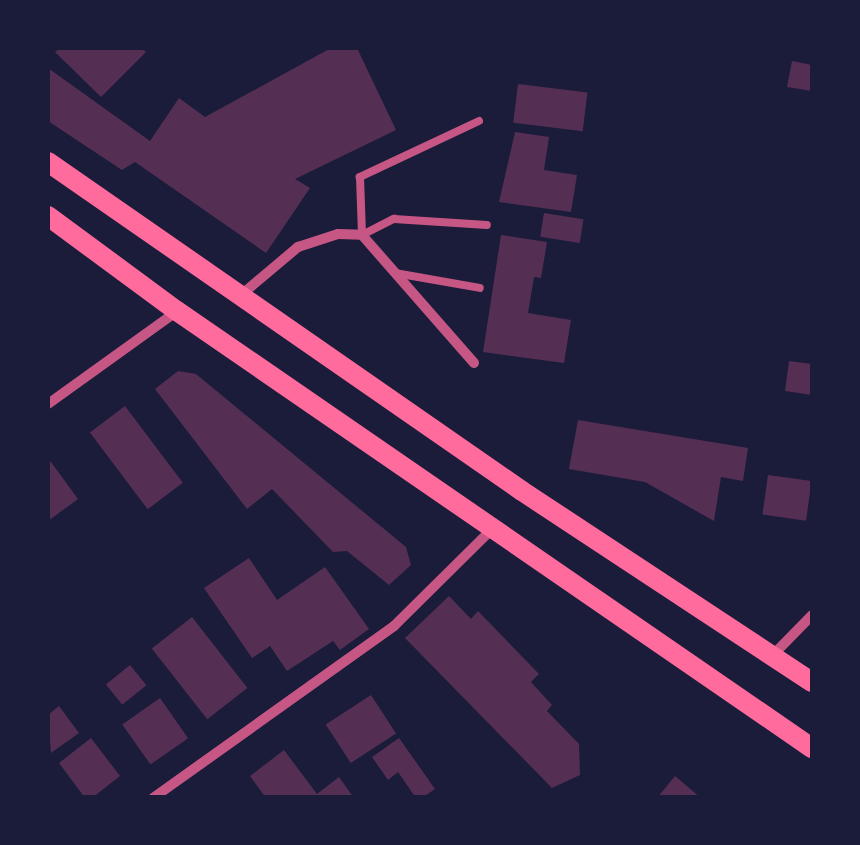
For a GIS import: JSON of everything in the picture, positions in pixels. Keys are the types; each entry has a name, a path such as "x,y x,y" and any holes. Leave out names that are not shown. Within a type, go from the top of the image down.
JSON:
{"main road":[{"path":"48,162 522,491 812,682"},
{"path":"48,216 177,311 812,748"}],"street":[{"path":"241,295 298,247 338,234 362,235 474,363"},
{"path":"48,404 177,311"},
{"path":"153,798 394,626 492,529"},
{"path":"773,655 812,616"}],"lane":[{"path":"478,121 360,177 362,235 394,219 487,224"},
{"path":"395,273 480,288"}],"building":[{"path":"60,48 141,48 146,52 101,97 55,52"},
{"path":"331,48 357,48 396,130 295,179 310,188 266,253 135,162 122,170 48,121 48,68 150,141 179,98 205,117"},
{"path":"792,61 812,65 812,91 787,87"},
{"path":"518,84 587,93 583,131 513,123"},
{"path":"515,132 549,137 544,170 577,175 571,212 499,202"},
{"path":"544,213 584,219 580,243 540,237"},
{"path":"501,235 547,242 541,278 534,277 528,313 571,320 564,363 483,352"},
{"path":"789,361 812,364 812,395 785,391"},
{"path":"178,371 196,374 406,547 411,565 389,585 347,551 333,552 272,489 247,509 155,389"},
{"path":"125,406 183,483 148,509 90,432"},
{"path":"578,420 748,448 743,481 721,477 714,521 645,482 569,469"},
{"path":"48,458 78,499 48,521"},
{"path":"768,475 812,481 806,521 762,515"},
{"path":"249,558 277,600 325,567 369,629 340,650 333,641 287,671 270,646 252,658 204,588"},
{"path":"449,596 471,619 478,611 539,674 531,682 552,705 547,711 579,744 580,775 552,788 405,638"},
{"path":"192,617 247,688 207,719 152,648"},
{"path":"130,665 146,685 122,705 106,685"},
{"path":"371,695 396,734 351,763 326,724"},
{"path":"160,698 188,738 150,765 122,724"},
{"path":"59,706 79,733 51,753 48,715"},
{"path":"91,738 120,776 92,798 85,798 59,763"},
{"path":"399,738 435,789 422,798 416,798 398,772 388,780 372,757"},
{"path":"284,750 317,794 339,777 354,798 266,798 250,776"},
{"path":"675,776 701,798 657,798"}]}
